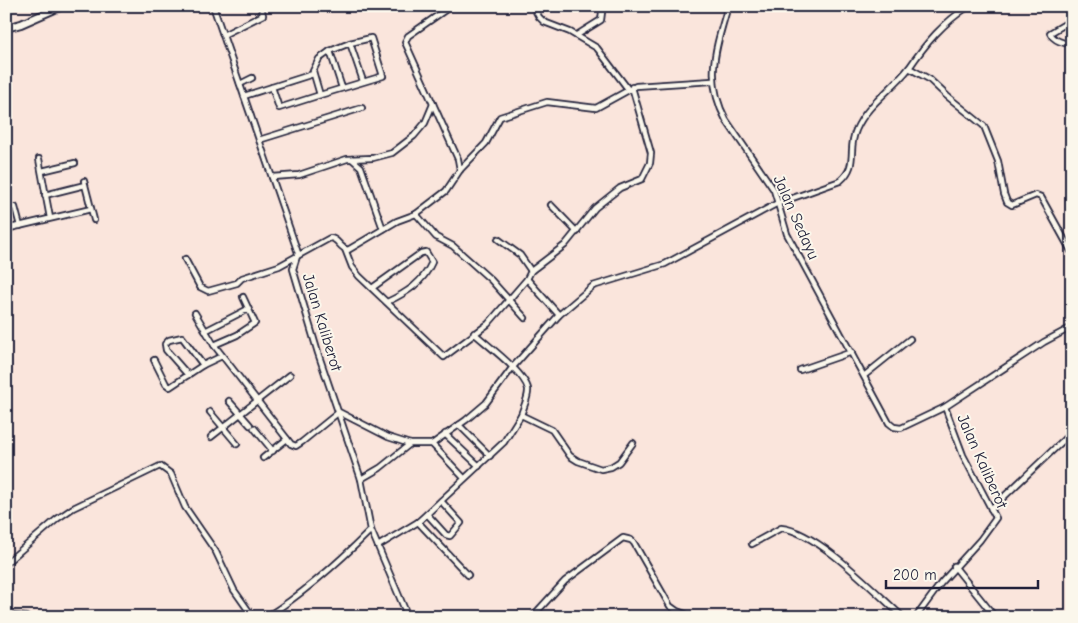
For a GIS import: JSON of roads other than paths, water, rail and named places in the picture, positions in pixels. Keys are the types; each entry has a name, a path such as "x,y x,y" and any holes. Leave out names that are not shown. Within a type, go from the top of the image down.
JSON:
{"main road":[{"path":"6,28 21,24 62,6"}],"street":[{"name":"Jalan Kaliberot","path":"214,6 298,254 294,269 318,352 361,478 371,530 408,617"},
{"path":"224,35 263,15 261,6"},
{"path":"452,6 405,39 458,159 460,170"},
{"path":"186,259 200,287 208,291 237,283 242,278 279,266 330,238 335,239 345,249 355,272 444,357 488,324 527,279 531,271 565,245 595,208 620,188 642,179 650,163 650,148 630,88 597,48 577,35 544,22 534,6"},
{"path":"577,35 601,20 602,12 599,6"},
{"path":"345,249 352,248 383,229 416,214 446,191 460,170 486,143 500,117 548,102 596,108 630,88 712,81 715,50 728,6"},
{"path":"195,313 222,356 294,446 339,412 388,437 410,444 432,444 486,403 512,368 559,314 593,286 666,264 776,204 840,181 848,174 852,165 854,133 862,118 909,68 930,38 952,17 969,6"},
{"path":"1072,20 1050,33 1053,38 1065,44 1072,43"},
{"path":"272,87 279,108 383,76 371,38 350,43 318,60 313,74 320,95"},
{"path":"350,43 363,81"},
{"path":"330,52 342,88"},
{"path":"909,68 929,78 947,96 980,121 990,136 1007,202 1012,206 1036,195 1041,197 1070,246 1072,253"},
{"path":"244,96 313,74"},
{"path":"240,84 252,78"},
{"name":"Jalan Sedayu","path":"712,81 726,120 774,190 776,204 787,234 865,375 889,423 894,427 901,428 945,407 1044,342 1072,327"},
{"path":"272,177 299,175 352,159 373,158 392,153 402,146 425,123 433,104"},
{"path":"259,140 362,108"},
{"path":"39,159 50,218"},
{"path":"352,159 361,167 383,229"},
{"path":"42,171 75,164"},
{"path":"45,195 84,183 94,220"},
{"path":"551,205 577,232"},
{"path":"6,207 15,206 20,226"},
{"path":"6,229 91,209"},
{"path":"416,214 436,237 453,246 491,280 525,318"},
{"path":"498,239 520,255 531,271"},
{"path":"372,288 421,253 426,252 432,262 420,280 412,288 387,302"},
{"path":"6,261 6,266"},
{"path":"527,279 559,314"},
{"path":"214,345 237,335 255,323 244,297"},
{"path":"205,330 248,309"},
{"path":"378,546 418,522 490,456 505,441 520,415 528,388 512,368 474,333"},
{"path":"188,375 166,350 165,344 169,340 182,337 203,365"},
{"path":"865,375 910,339"},
{"path":"800,370 852,352"},
{"path":"154,360 168,386 174,385 203,365 222,356"},
{"path":"211,437 290,375"},
{"path":"229,401 273,451"},
{"name":"Jalan Kaliberot","path":"916,617 954,566 992,525 996,518 963,455 945,407"},
{"path":"210,412 237,444"},
{"path":"520,415 552,430 570,456 578,462 601,469 611,467 619,462 633,443"},
{"path":"459,425 490,456"},
{"path":"992,509 1072,432"},
{"path":"445,434 478,466"},
{"path":"263,458 287,439"},
{"path":"361,478 380,468 410,444"},
{"path":"432,444 464,478"},
{"path":"6,562 73,508 160,466 171,474 184,507 216,552 234,590 253,617"},
{"path":"427,514 446,535 450,536 461,522 441,501"},
{"path":"418,522 468,575"},
{"path":"752,544 781,528 804,536 821,546 903,617"},
{"path":"266,617 284,606 342,559 371,530"},
{"path":"532,617 565,581 619,540 627,538 634,543 670,606 693,617"},
{"path":"954,566 995,617"},
{"path":"6,615 26,617"}]}
